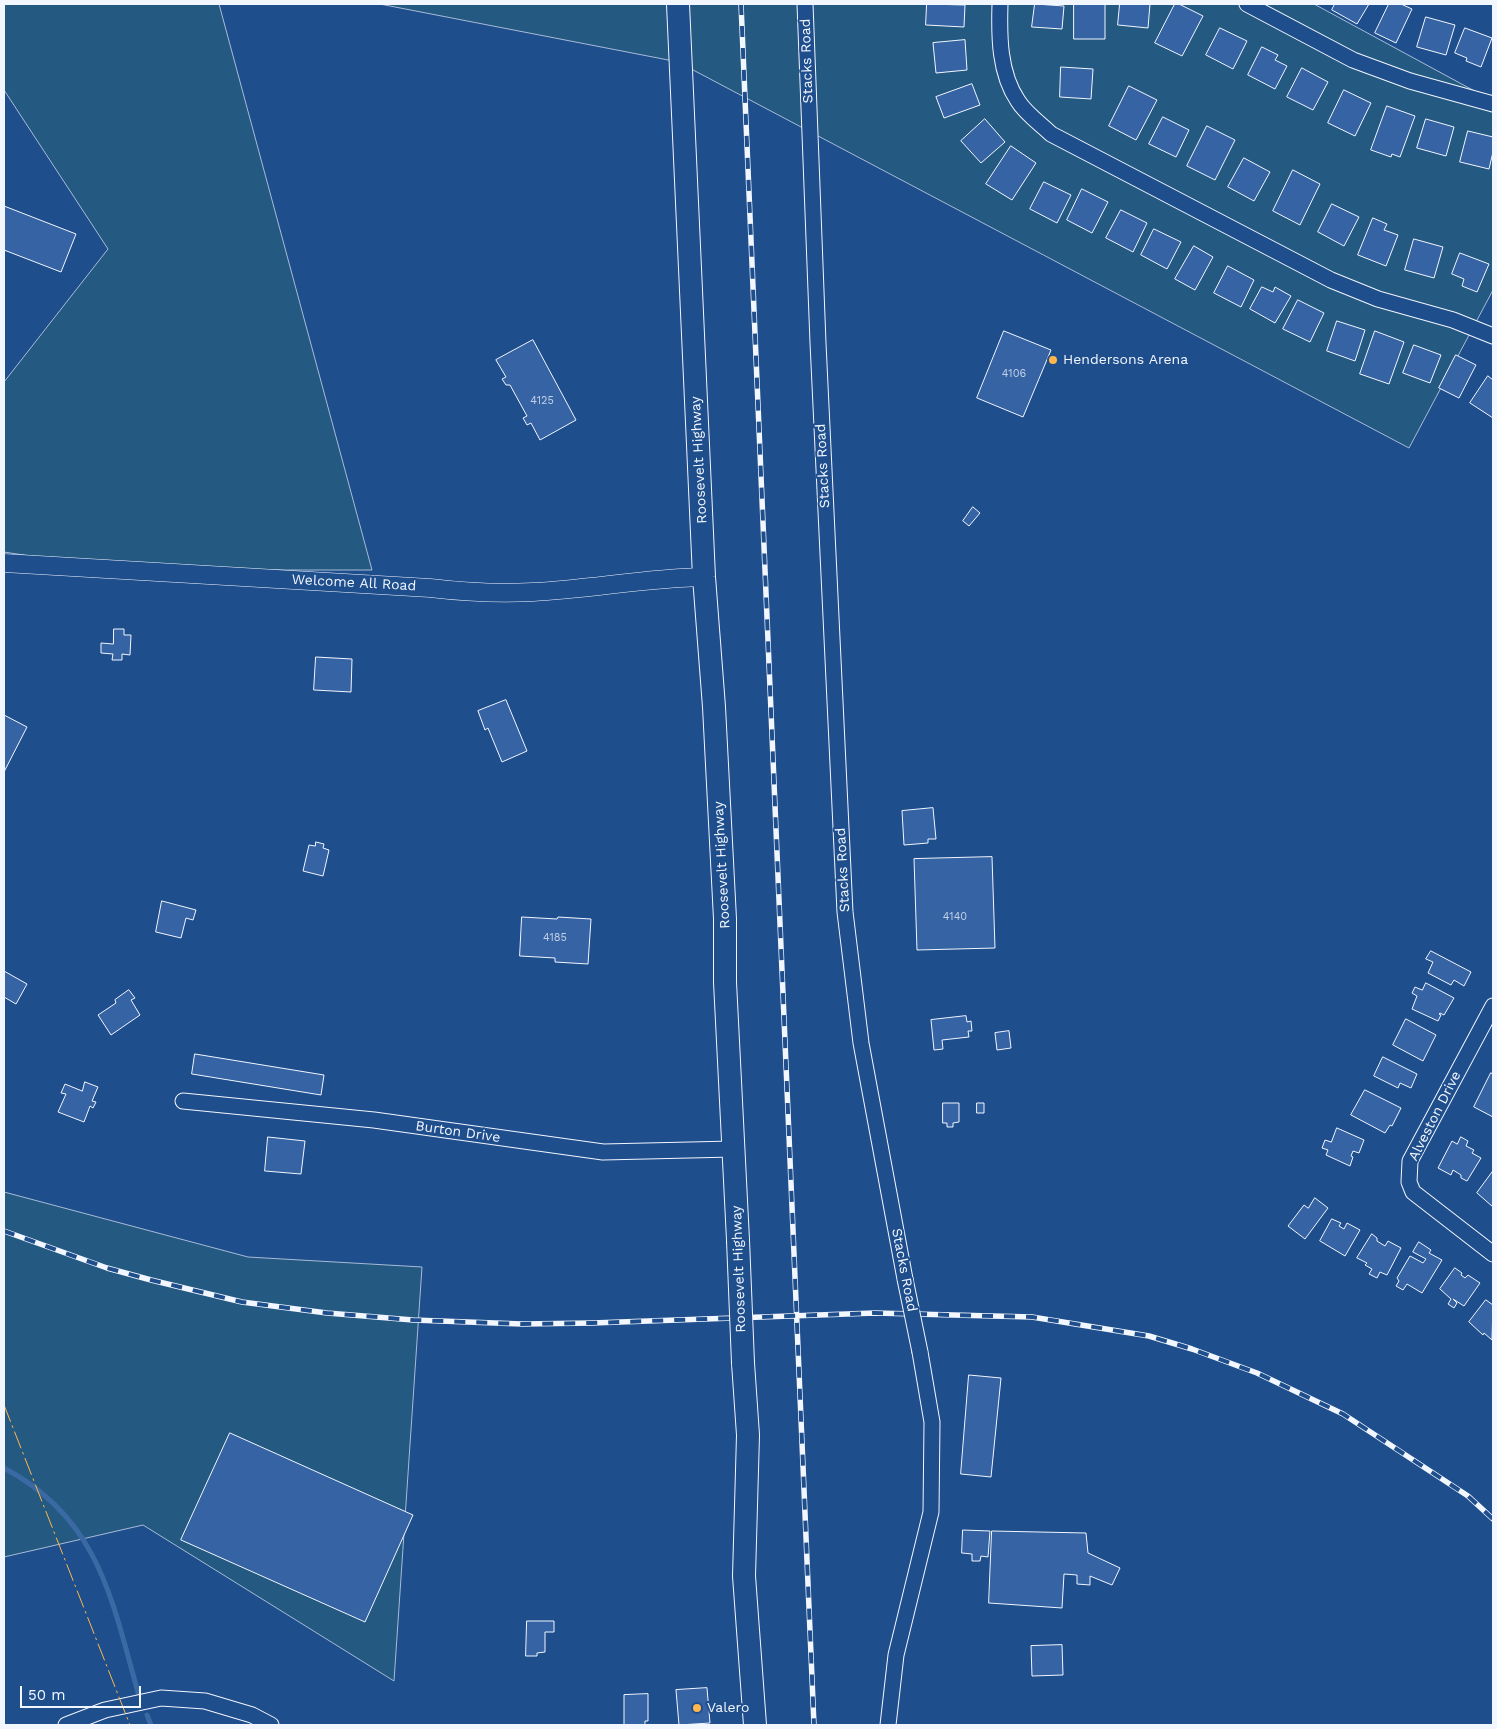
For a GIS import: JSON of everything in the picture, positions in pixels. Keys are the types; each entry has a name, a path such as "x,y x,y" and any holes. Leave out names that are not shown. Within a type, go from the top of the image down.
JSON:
{"main road":[{"name":"Roosevelt Highway","path":"678,4 704,577 714,707 725,919 742,1363 748,1435 744,1576 755,1725"}],"street":[{"name":"Stacks Road","path":"804,4 845,912 862,1043 932,1422 931,1512 896,1654 888,1725"},
{"path":"1000,4 1002,61 1009,83 1018,102 1051,134 1331,280 1378,299 1453,320 1493,336"},
{"path":"1247,4 1360,62 1410,81 1493,104"},
{"name":"Welcome All Road","path":"4,563 430,588 463,592 511,593 674,577 704,577"},
{"name":"Alveston Drive","path":"1493,1006 1488,1031 1410,1161 1408,1182 1413,1192 1493,1254"},
{"name":"Burton Drive","path":"182,1101 374,1120 603,1152 733,1150"},
{"path":"66,1725 104,1710 161,1698 205,1701 252,1715 271,1725"}],"shaded area":[{"path":"4,4 219,4 372,570 120,570 4,552 4,382 108,249 4,90"},
{"path":"380,4 1314,4 1493,101 1493,290 1409,448 678,62"},
{"path":"4,1192 248,1257 422,1267 394,1681 143,1525 4,1557"}],"building":[{"path":"927,4 965,5 964,27 926,25"},
{"path":"1035,4 1064,6 1062,29 1032,27"},
{"path":"1074,4 1105,4 1105,39 1074,39"},
{"path":"1120,4 1150,4 1148,28 1118,25"},
{"path":"1175,4 1179,4 1203,16 1182,56 1155,43"},
{"path":"1335,4 1369,4 1357,24 1332,10"},
{"path":"1389,4 1401,4 1412,9 1396,43 1375,33"},
{"path":"1426,17 1455,25 1446,55 1417,47"},
{"path":"1220,28 1247,41 1233,69 1206,55"},
{"path":"1465,28 1492,38 1481,67 1466,61 1467,58 1455,53"},
{"path":"965,40 967,70 936,73 933,43"},
{"path":"1262,47 1278,55 1275,60 1287,66 1275,89 1248,75"},
{"path":"1061,67 1093,69 1091,99 1060,97"},
{"path":"1302,68 1328,82 1313,110 1287,97"},
{"path":"972,84 980,105 944,118 936,97"},
{"path":"1129,86 1157,100 1136,140 1109,126"},
{"path":"1344,90 1371,103 1355,136 1328,123"},
{"path":"1387,106 1415,116 1400,157 1392,154 1391,157 1371,150"},
{"path":"1163,117 1189,130 1176,157 1149,144"},
{"path":"985,119 1005,142 981,163 961,141"},
{"path":"1426,119 1454,127 1446,156 1417,148"},
{"path":"1207,126 1235,140 1215,180 1187,166"},
{"path":"1468,131 1493,137 1493,152 1489,169 1460,162"},
{"path":"1011,146 1036,163 1012,200 986,184"},
{"path":"1244,158 1270,172 1254,201 1228,187"},
{"path":"1293,170 1320,184 1300,225 1273,211"},
{"path":"1044,182 1071,195 1057,223 1030,209"},
{"path":"1082,189 1108,202 1092,233 1067,220"},
{"path":"1332,204 1359,217 1344,246 1318,232"},
{"path":"4,206 76,234 61,272 4,250"},
{"path":"1121,210 1147,223 1133,252 1106,238"},
{"path":"1373,218 1387,224 1384,230 1398,235 1386,266 1358,255"},
{"path":"1154,229 1181,242 1167,269 1141,255"},
{"path":"1414,239 1443,247 1434,278 1405,270"},
{"path":"1194,246 1213,257 1195,290 1175,279"},
{"path":"1460,253 1489,264 1477,292 1462,286 1464,279 1452,274"},
{"path":"1228,266 1254,280 1241,307 1214,293"},
{"path":"1262,287 1273,292 1275,287 1291,296 1275,323 1250,309"},
{"path":"1298,300 1324,313 1310,342 1283,329"},
{"path":"1337,321 1365,330 1355,361 1327,351"},
{"path":"1004,331 1051,350 1023,417 977,398"},
{"path":"1375,331 1404,342 1389,384 1360,374"},
{"path":"533,340 576,420 540,440 531,423 527,425 523,418 527,416 510,385 506,385 502,379 506,377 496,360"},
{"path":"1414,345 1441,355 1430,383 1403,373"},
{"path":"1456,355 1476,365 1459,398 1439,388"},
{"path":"1488,376 1493,380 1493,418 1470,403"},
{"path":"973,507 980,513 969,526 963,521"},
{"path":"114,629 124,629 124,635 131,635 130,655 122,654 122,660 112,660 113,654 101,653 101,643 113,644"},
{"path":"316,657 352,659 351,692 314,690"},
{"path":"506,700 527,751 502,762 488,728 485,730 478,711"},
{"path":"4,715 27,727 4,772"},
{"path":"933,808 936,839 928,839 928,843 904,845 902,811"},
{"path":"316,842 324,844 323,848 329,850 323,876 303,871 309,845 315,846"},
{"path":"992,857 995,948 917,950 914,859"},
{"path":"162,901 196,910 193,920 186,918 181,938 156,932"},
{"path":"522,917 591,919 588,964 555,962 555,958 520,956"},
{"path":"1431,951 1471,972 1464,986 1454,980 1451,985 1428,973 1433,962 1426,959"},
{"path":"4,971 27,984 16,1004 4,997"},
{"path":"1426,983 1454,998 1444,1015 1439,1014 1441,1015 1438,1021 1412,1009 1417,996 1412,993 1415,987 1422,990"},
{"path":"129,990 135,998 131,1000 140,1015 111,1035 98,1015 116,1003 115,1000"},
{"path":"966,1016 967,1022 971,1021 972,1031 968,1031 969,1037 942,1040 943,1049 934,1050 931,1020"},
{"path":"1406,1019 1436,1035 1423,1061 1393,1045"},
{"path":"1009,1031 1011,1048 997,1050 995,1033"},
{"path":"195,1054 324,1075 321,1095 192,1074"},
{"path":"1383,1057 1417,1074 1411,1088 1400,1083 1398,1088 1374,1076"},
{"path":"1491,1073 1493,1074 1493,1117 1474,1107"},
{"path":"85,1082 98,1087 92,1101 96,1102 93,1108 90,1106 84,1122 58,1112 66,1094 61,1093 65,1084 82,1091"},
{"path":"1365,1090 1401,1108 1392,1126 1390,1125 1385,1133 1351,1115"},
{"path":"943,1103 959,1103 959,1122 953,1123 953,1127 947,1127 947,1123 943,1123"},
{"path":"977,1103 984,1103 984,1113 977,1113"},
{"path":"1337,1128 1364,1140 1359,1153 1353,1151 1350,1166 1326,1155 1328,1150 1322,1148 1325,1140 1331,1142"},
{"path":"268,1137 305,1141 301,1174 265,1171"},
{"path":"1461,1137 1468,1141 1466,1146 1474,1150 1472,1153 1481,1158 1467,1181 1453,1170 1451,1175 1438,1168 1452,1141 1457,1144"},
{"path":"1493,1171 1493,1207 1477,1193"},
{"path":"1315,1198 1328,1208 1305,1239 1288,1226 1304,1205 1308,1208"},
{"path":"1332,1219 1341,1223 1339,1226 1344,1229 1347,1223 1360,1230 1345,1256 1320,1241"},
{"path":"1372,1234 1377,1238 1377,1241 1385,1246 1388,1241 1401,1248 1387,1275 1380,1272 1377,1278 1369,1274 1372,1269 1365,1265 1367,1263 1357,1258"},
{"path":"1419,1242 1431,1250 1429,1253 1442,1260 1422,1293 1407,1284 1403,1290 1396,1286 1399,1281 1397,1278 1410,1256 1423,1263 1426,1259 1413,1252"},
{"path":"1455,1268 1465,1278 1468,1275 1480,1283 1464,1306 1453,1299 1457,1303 1454,1308 1448,1304 1451,1299 1440,1289"},
{"path":"1486,1300 1493,1305 1492,1340 1484,1333 1483,1335 1469,1322"},
{"path":"969,1375 1001,1378 991,1477 961,1474"},
{"path":"230,1433 413,1515 365,1622 181,1540"},
{"path":"963,1530 990,1531 988,1557 981,1556 980,1561 972,1561 972,1554 962,1553"},
{"path":"992,1531 1086,1533 1088,1553 1120,1568 1112,1585 1090,1576 1090,1585 1077,1584 1077,1575 1064,1574 1062,1608 989,1603"},
{"path":"527,1621 554,1621 554,1632 545,1632 545,1652 537,1653 537,1656 526,1656"},
{"path":"1062,1645 1063,1675 1032,1676 1031,1646"},
{"path":"707,1688 710,1723 679,1725 676,1690"},
{"path":"648,1694 648,1721 645,1721 645,1725 624,1725 624,1695"}],"waterway":[{"path":"4,1468 36,1489 62,1512 82,1538 97,1565 110,1596 139,1696"},
{"path":"147,1715 151,1725"}],"railway":[{"path":"741,4 814,1725"},
{"path":"4,1231 107,1268 151,1280 242,1302 327,1313 413,1320 522,1324 875,1313 1032,1317 1149,1336 1192,1349 1257,1373 1343,1414 1468,1496 1493,1519"}],"power":[{"path":"4,1405 130,1725"}],"place":[{"name":"Hendersons Arena","path":"1053,360"},
{"name":"Valero","path":"697,1708"}]}
